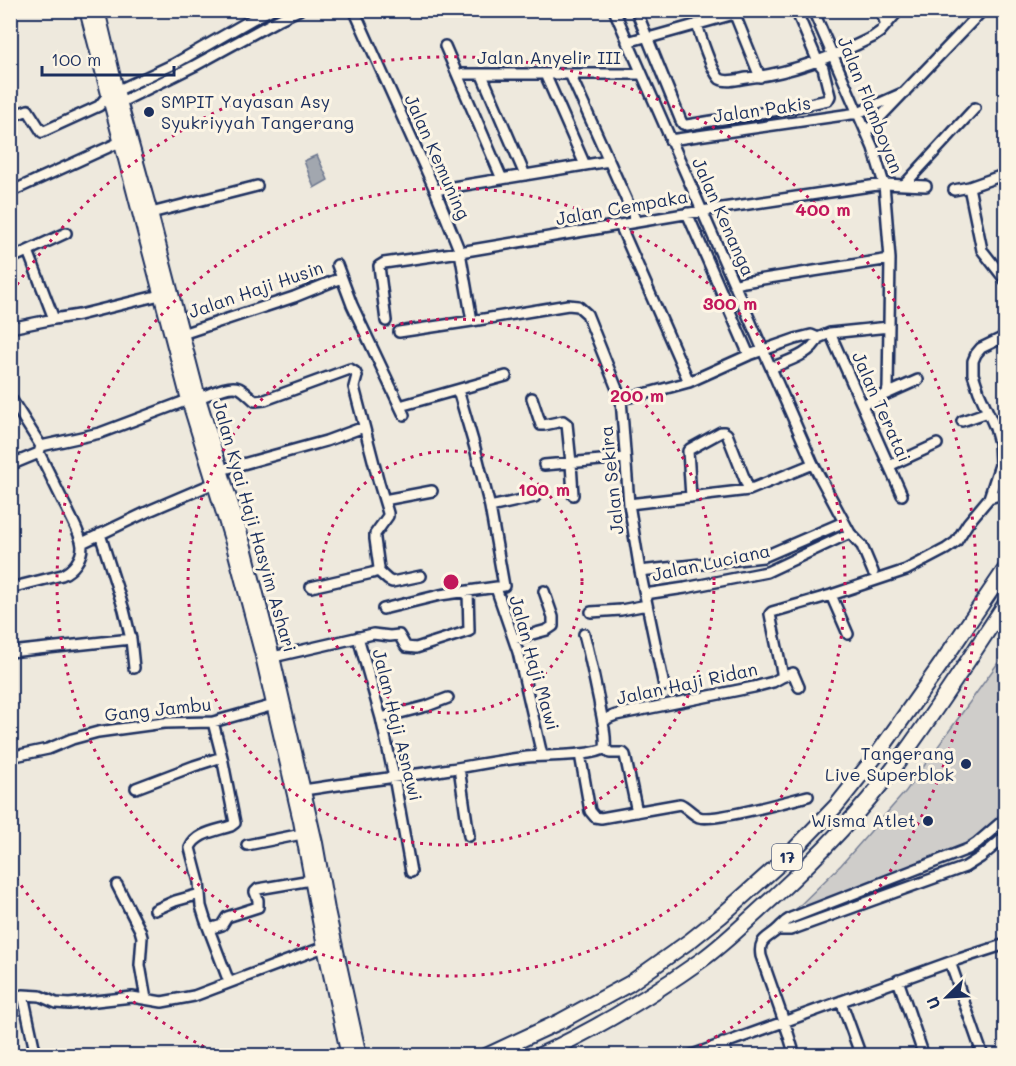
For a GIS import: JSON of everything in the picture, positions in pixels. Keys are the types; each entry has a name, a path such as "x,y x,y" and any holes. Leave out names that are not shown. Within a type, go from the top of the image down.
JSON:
{"highway":[{"name":"17","path":"486,1056 561,1021 629,984 722,916 787,857 836,806 879,752 1005,568"},
{"name":"17","path":"538,1056 640,1002 704,957 801,872 850,822 893,769 955,681 1005,603"}],"main road":[{"name":"Jalan Kyai Haji Hasyim Ashari","path":"86,10 160,294 219,477 245,548 316,843 328,910 360,1056"},
{"name":"Jalan Kyai Haji Hasyim Ashari","path":"98,10 111,100 152,213 182,334 193,399"},
{"name":"Jalan Kyai Haji Hasyim Ashari","path":"219,477 302,834 348,1056"}],"street":[{"path":"111,100 270,10"},
{"path":"10,117 28,110 42,132 111,100 194,66 299,10"},
{"name":"Jalan Kenanga","path":"614,10 813,464 850,533 862,546 873,572"},
{"path":"636,10 683,124 687,125 823,102 830,98 823,69 796,10"},
{"name":"Jalan Flamboyan","path":"813,10 873,148 884,184 890,259 887,393"},
{"path":"881,10 886,25"},
{"path":"697,24 701,40 716,73 720,78 732,80 785,72 818,62 873,36 899,10"},
{"path":"866,132 983,10"},
{"name":"Jalan Kemuning","path":"353,11 435,190 460,252 472,321"},
{"path":"628,45 734,12 760,77"},
{"path":"445,46 501,178"},
{"path":"188,56 194,66"},
{"name":"Jalan Anyelir III","path":"457,74 642,74"},
{"path":"545,74 585,165"},
{"path":"570,74 636,221"},
{"path":"482,75 525,175"},
{"name":"Jalan Pakis","path":"670,140 858,113 905,92"},
{"path":"791,108 794,122"},
{"path":"904,185 975,108"},
{"path":"10,192 120,141"},
{"path":"435,190 609,161"},
{"path":"957,193 1005,174"},
{"name":"Jalan Cempaka","path":"386,321 380,265 384,263 636,221 884,184 926,186"},
{"path":"152,213 257,186"},
{"path":"969,187 982,250 1005,281"},
{"path":"687,213 749,355"},
{"path":"620,225 689,382"},
{"path":"10,259 66,233"},
{"path":"27,251 54,319"},
{"path":"734,285 890,259"},
{"path":"337,265 352,305 402,411 458,390 506,376"},
{"name":"Jalan Haji Husin","path":"182,334 294,297 342,278"},
{"path":"10,328 80,315 160,294"},
{"name":"Jalan Sekira","path":"399,332 568,305 578,306 587,314 621,399 629,504 640,571 664,686"},
{"path":"771,368 808,350 815,345 818,338 830,333 889,327"},
{"name":"Jalan Teratai","path":"830,333 902,495"},
{"path":"621,399 689,382 762,350 811,335 818,338"},
{"name":"Jalan Haji Ridan","path":"604,748 603,723 608,718 754,687 782,677 770,614 772,612 906,570 956,542 968,523 989,498 1000,465 999,443 973,374 973,361 981,348 1005,336"},
{"path":"10,465 40,449 100,433 225,388 235,387 255,401 265,400 350,369 357,376 354,387 388,516 375,534 378,571"},
{"path":"862,405 918,380"},
{"path":"458,390 490,507 504,585 496,588"},
{"path":"10,397 40,449 82,543 80,556 69,571 62,575 10,588"},
{"path":"532,398 541,424 566,422 573,495"},
{"path":"962,420 988,412"},
{"path":"82,543 219,477 364,427"},
{"path":"691,497 688,451 721,432 727,434 750,490"},
{"path":"889,466 937,444"},
{"path":"543,465 624,458"},
{"path":"629,504 750,490 813,464"},
{"path":"384,500 432,491"},
{"path":"989,498 1005,493"},
{"path":"490,507 535,497"},
{"name":"Jalan Luciana","path":"640,571 763,557 844,522"},
{"name":"Jalan Luciana","path":"645,594 767,572 850,533"},
{"path":"100,534 124,610 131,639 134,668"},
{"path":"763,557 767,572"},
{"path":"378,571 392,582 421,576"},
{"path":"311,587 378,571"},
{"name":"Jalan Haji Mawi","path":"383,609 440,595 496,588 514,639 542,755"},
{"path":"358,637 373,634 397,635 406,647 416,648 469,631 468,591"},
{"path":"514,639 547,630 552,626 552,617 544,591"},
{"path":"831,595 848,634"},
{"path":"591,612 647,605"},
{"path":"584,634 603,723"},
{"name":"Jalan Haji Asnawi","path":"273,657 358,637 381,718 411,872"},
{"path":"10,652 131,639"},
{"path":"782,677 793,674 799,687"},
{"path":"381,718 448,698"},
{"name":"Gang Jambu","path":"11,755 48,749 98,732 164,723 213,722 273,705"},
{"path":"213,722 234,823 197,837 190,846 199,882 201,906 229,982"},
{"path":"304,790 508,759 597,752 604,748 610,753 624,754 637,812"},
{"path":"580,754 589,806 592,815 600,818 680,804 698,817 704,818 729,815 808,796"},
{"path":"136,788 222,757"},
{"path":"459,768 469,836"},
{"path":"795,1056 760,951 762,941 790,918 968,849 1005,819"},
{"path":"247,845 302,834"},
{"path":"778,930 796,928 965,867 981,857 1005,836"},
{"path":"209,929 222,925 227,917 258,907 255,892 258,889 311,880"},
{"path":"117,885 142,936 140,965 146,999"},
{"path":"155,910 200,894"},
{"path":"689,1056 898,980 1005,944"},
{"path":"10,998 40,996 56,1003 69,1005 132,997 162,1002 194,996 324,946"},
{"path":"950,962 983,1056"},
{"path":"898,980 924,1056"},
{"path":"23,996 36,1056"},
{"path":"841,1001 861,1056"},
{"path":"723,1043 727,1056"}],"shaded area":[{"path":"317,155 328,180 314,188 304,161"},
{"name":"Tangerang Live Superblok","path":"1005,653 1005,815 982,837 953,855 792,913 841,865 906,791"}],"place":[{"name":"SMPIT Yayasan Asy Syukriyyah Tangerang","path":"149,112"},
{"name":"Tangerang Live Superblok","path":"966,764"},
{"name":"Wisma Atlet","path":"928,821"}]}
